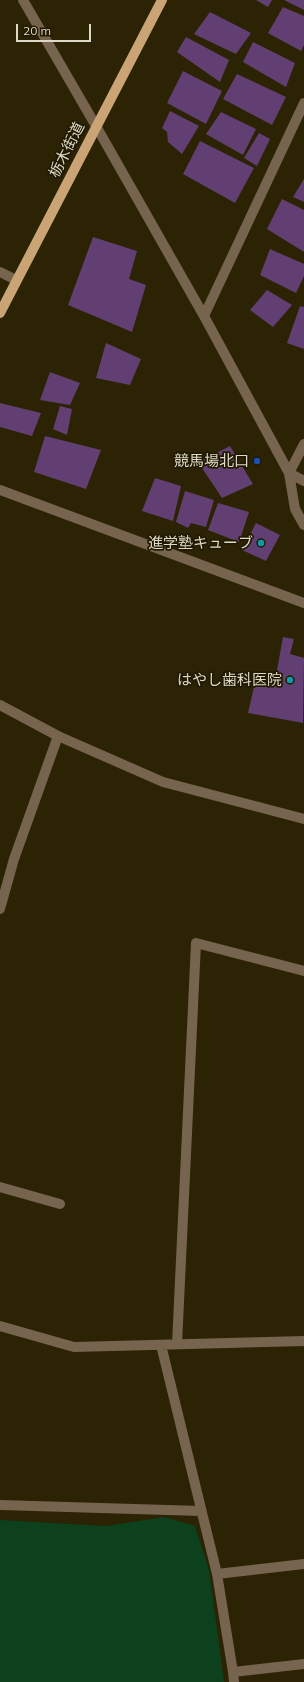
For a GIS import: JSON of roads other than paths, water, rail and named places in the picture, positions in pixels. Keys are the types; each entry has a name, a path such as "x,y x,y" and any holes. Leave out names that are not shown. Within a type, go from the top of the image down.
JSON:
{"main road":[{"name":"栃木街道","path":"0,313 162,0"}],"street":[{"path":"23,0 204,316 290,473 296,509 304,525"},
{"path":"204,316 304,103"},
{"path":"0,272 16,280"},
{"path":"290,473 304,444"},
{"path":"290,473 304,481"},
{"path":"0,490 304,603"},
{"path":"0,704 58,736 163,782 304,819"},
{"path":"0,909 14,859 58,736"},
{"path":"177,1344 196,943 304,971"},
{"path":"0,1187 60,1204"},
{"path":"0,1326 74,1347 304,1341"},
{"path":"161,1345 217,1574 234,1677 304,1664"},
{"path":"0,1505 201,1511"},
{"path":"217,1574 304,1564"}],"place":[{"name":"競馬場北口","path":"257,461"},
{"name":"進学塾キューブ","path":"261,543"},
{"name":"はやし歯科医院","path":"290,680"}]}
